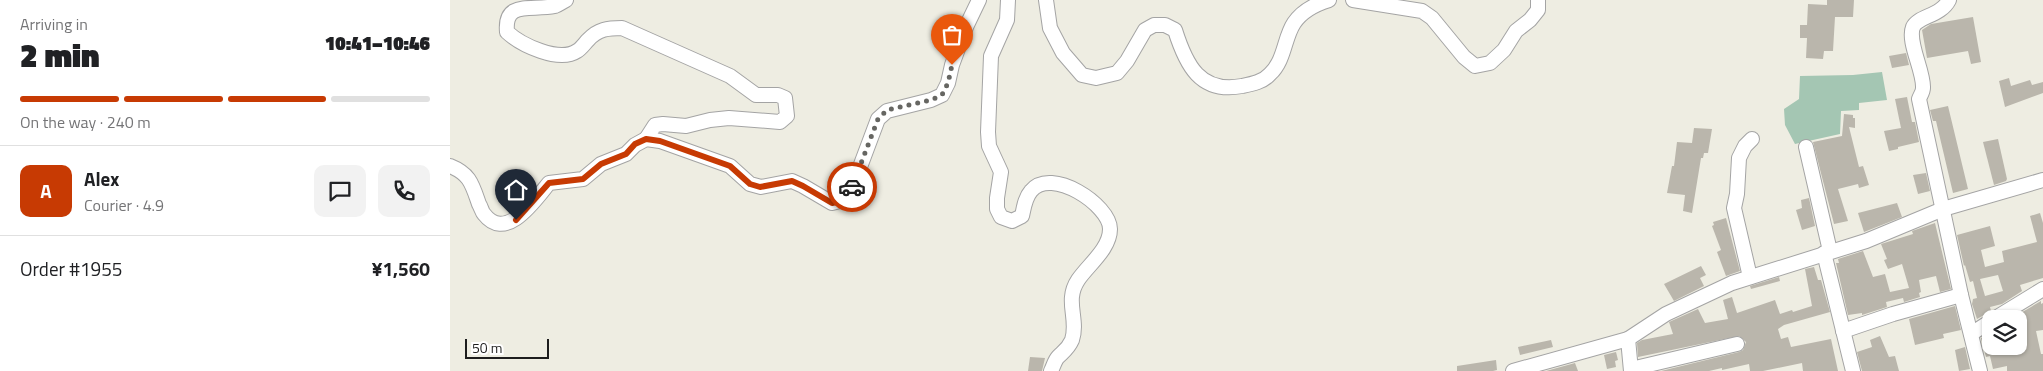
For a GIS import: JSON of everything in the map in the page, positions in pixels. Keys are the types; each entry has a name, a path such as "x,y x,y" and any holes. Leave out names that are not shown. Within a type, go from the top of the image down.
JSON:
{"street":[{"path":"566,0 556,6 522,4 511,8 506,18 507,32 514,38 552,54 565,56 578,51 594,33 607,28 622,28 730,76 756,94 778,95 785,98 787,116 780,122 728,118 686,126 655,125 646,139"},
{"path":"450,166 462,171 471,182 483,214 496,223 504,224 516,220 549,183 583,179 601,164 626,154 635,144 646,139 660,141 730,166 750,184 760,187 792,181 832,203 840,202 848,199 878,119 887,110 931,100 942,95 948,83 952,65 966,27 979,0"},
{"path":"1008,0 1007,20 991,56 990,65 988,132 989,146 1000,172 997,198 997,209 1000,217 1012,220 1022,216 1025,200 1032,189 1056,182 1068,186 1102,210 1108,219 1110,231 1106,245 1077,281 1071,294 1072,338 1067,350 1057,358 1051,371"},
{"path":"1046,0 1050,28 1063,53 1082,75 1096,78 1117,72 1127,61 1145,30 1154,25 1165,25 1175,30 1185,60 1197,75 1224,88 1260,81 1270,74 1282,58 1294,23 1314,5 1328,0"},
{"path":"1353,0 1422,10 1432,18 1464,57 1474,66 1490,63 1504,50 1516,31 1530,20 1538,10 1538,0"},
{"path":"1950,0 1945,8 1917,22 1912,31 1923,88 1919,99 1961,295 1980,371"},
{"path":"1750,277 1734,208 1740,158 1745,146 1752,139"},
{"path":"1806,147 1843,331 1853,371"},
{"path":"1513,371 1628,339 1666,314 1732,283 1827,252 1866,242 1943,210 2043,180"},
{"path":"2009,310 2043,289"},
{"path":"1843,331 1892,314 1961,295"},
{"path":"1971,334 1982,327"},
{"path":"1628,339 1631,370 1737,344"}],"green space":[{"path":"1882,72 1887,100 1859,103 1859,110 1841,111 1840,134 1795,144 1785,125 1784,109 1799,99 1800,76 1853,75"}],"building":[{"path":"1827,0 1854,0 1853,17 1835,17 1833,51 1824,51 1823,59 1806,58 1807,38 1800,38 1800,25 1807,25 1808,4 1827,5"},
{"path":"1973,17 1981,62 1971,64 1968,51 1927,58 1922,30 1931,24"},
{"path":"1906,53 1909,65 1892,68 1889,56"},
{"path":"2009,78 2011,86 2030,80 2032,85 2043,82 2043,93 2005,107 1999,81"},
{"path":"1907,97 1912,122 1915,122 1919,142 1889,151 1884,131 1901,128 1895,99"},
{"path":"1948,106 1968,189 1953,193 1936,121 1933,121 1930,110"},
{"path":"1844,114 1853,115 1853,118 1855,118 1855,128 1849,127 1859,167 1863,166 1869,185 1859,188 1858,184 1838,189 1848,221 1834,224 1813,142 1842,136"},
{"path":"1694,128 1712,129 1708,153 1704,153 1703,158 1701,158 1692,213 1683,211 1685,195 1667,193 1672,166 1674,166 1677,142 1692,143"},
{"path":"1998,139 2007,179 1994,185 1983,142"},
{"path":"1926,173 1930,191 1918,194 1913,175"},
{"path":"1809,198 1815,226 1802,230 1796,210 1802,208 1801,200"},
{"path":"1897,203 1902,217 1864,232 1858,213"},
{"path":"2040,213 2043,223 2043,278 2020,285 2022,291 2002,304 1990,307 1991,310 1982,310 1982,316 1977,319 1972,304 1973,299 1977,298 1973,281 1970,282 1964,266 1957,235 1990,226 1995,246 1981,250 1985,267 2004,262 2002,251 2037,242 2030,216","holes":["1998,275 2003,291 1985,296 1980,279"]},
{"path":"1726,218 1740,271 1726,276 1717,252 1721,250 1712,226 1714,225 1713,222"},
{"path":"1935,223 1951,289 1940,292 1936,276 1919,280 1920,297 1904,302 1903,298 1886,302 1887,307 1862,315 1862,313 1848,315 1836,263 1839,263 1838,259 1863,251 1873,277 1885,274 1890,292 1909,288 1902,264 1888,269 1884,260 1887,259 1881,244 1913,234 1912,231"},
{"path":"1701,266 1706,275 1700,278 1704,286 1674,301 1664,284"},
{"path":"1814,267 1818,280 1821,280 1830,312 1784,325 1778,329 1781,339 1788,337 1791,347 1831,339 1838,371 1803,371 1802,363 1763,371 1750,371 1749,364 1722,370 1722,368 1709,371 1661,371 1739,352 1743,350 1746,342 1739,336 1638,357 1637,343 1642,340 1673,334 1669,322 1698,309 1705,323 1728,319 1723,300 1732,297 1737,313 1775,300 1780,314 1812,306 1805,269"},
{"path":"1779,277 1780,281 1751,289 1750,286"},
{"path":"2041,301 2041,304 2043,303 2043,330 2036,331 2041,354 2043,354 2043,371 2007,371 2007,366 1993,369 1990,356 1986,357 1985,355 2027,355 2026,310"},
{"path":"1955,306 1961,330 1943,334 1944,338 1915,345 1909,319"},
{"path":"1880,336 1889,357 1895,356 1899,371 1862,371 1857,352 1872,347 1870,340"},
{"path":"1551,340 1553,347 1520,355 1518,347"},
{"path":"1965,347 1970,369 1959,371 1955,350"},
{"path":"1616,352 1618,360 1615,361 1616,367 1607,369 1604,355"},
{"path":"1030,357 1045,358 1042,371 1028,371"},
{"path":"1496,360 1497,370 1457,371 1457,366"},
{"path":"1575,363 1578,371 1546,371"}],"way so far":[{"path":"852,187 874,134 878,119 887,110 931,100 942,95 948,83 952,65"}],"route":[{"path":"516,220 549,183 583,179 601,164 626,154 635,144 646,139 660,141 730,166 750,184 760,187 792,181 832,203 848,199 852,187"}]}
